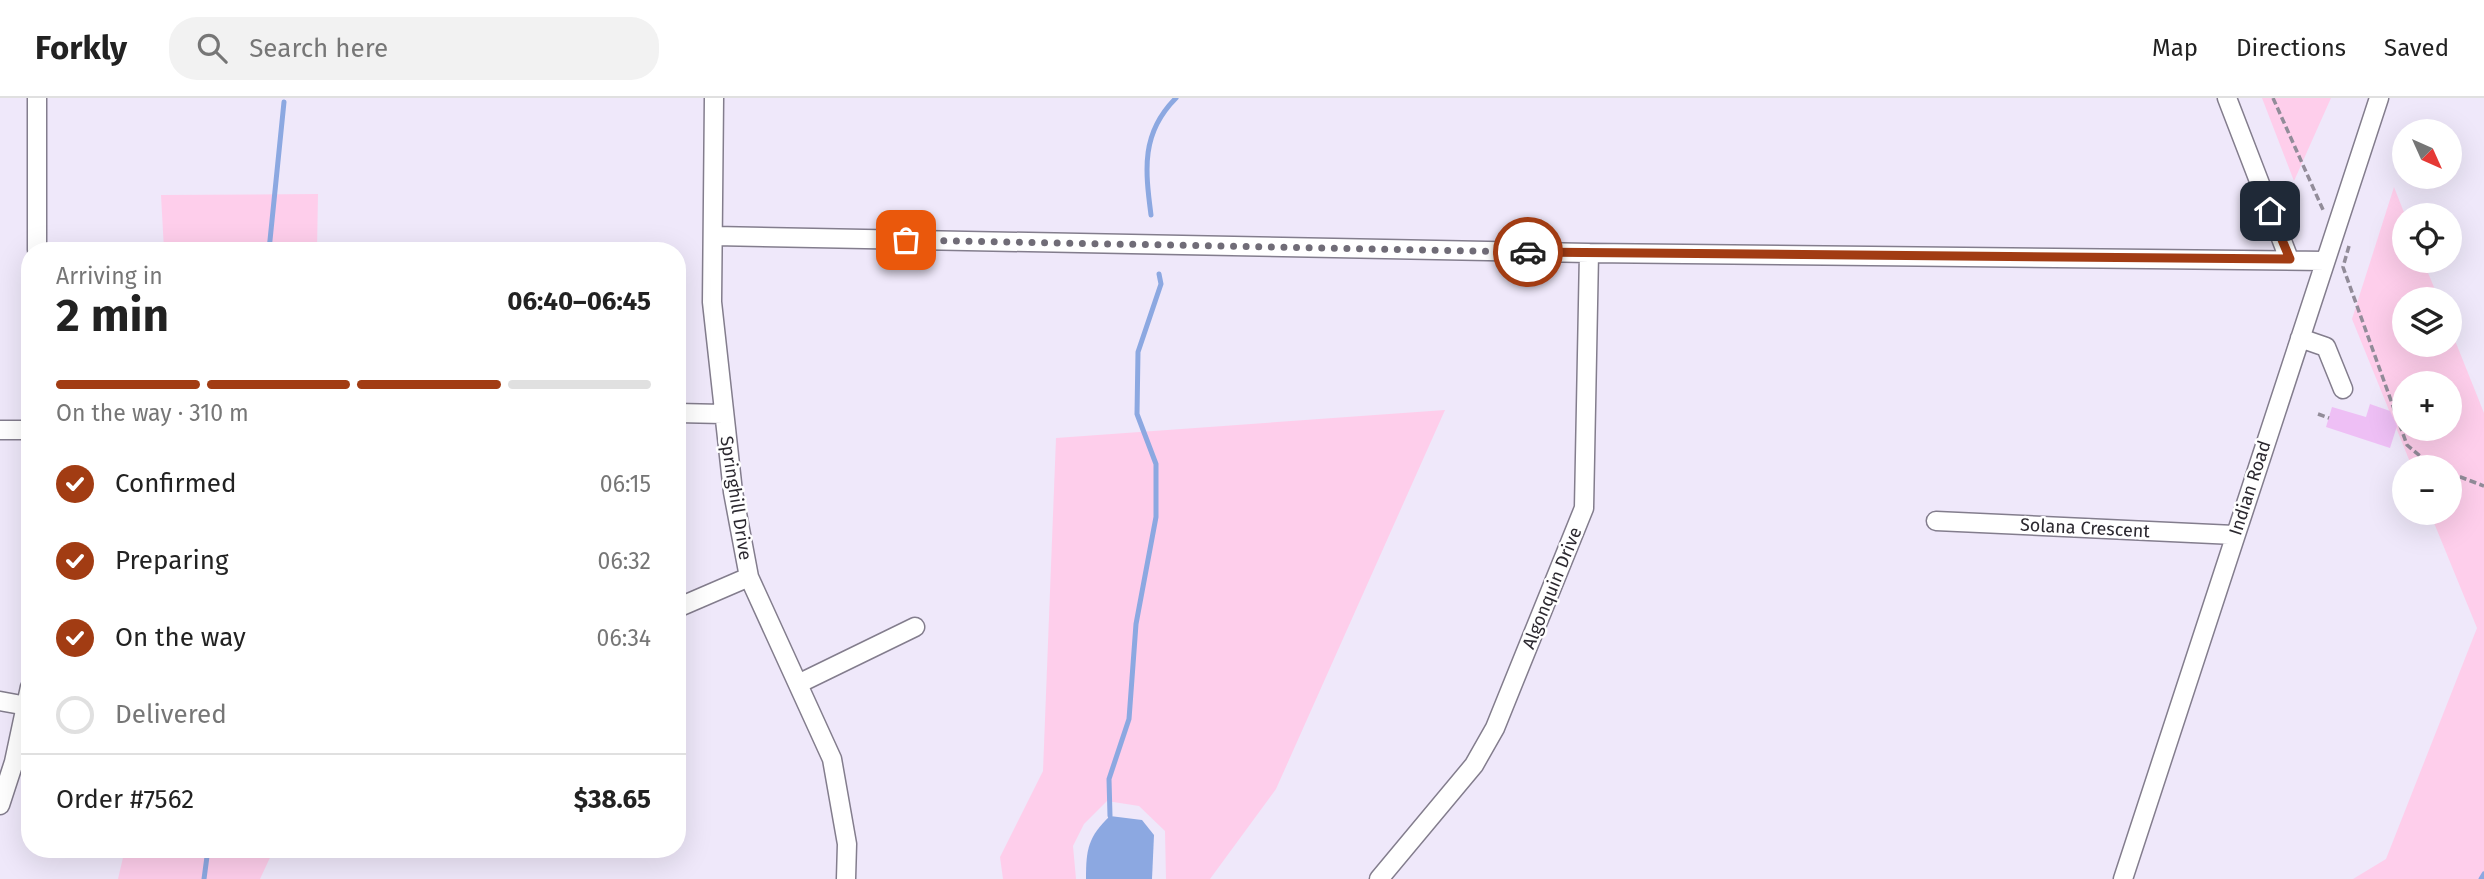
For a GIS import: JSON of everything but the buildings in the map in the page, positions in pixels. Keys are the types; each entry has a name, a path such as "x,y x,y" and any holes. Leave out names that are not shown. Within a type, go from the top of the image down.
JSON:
{"street":[{"path":"37,98 37,242"},
{"name":"Springhill Drive","path":"714,98 715,236 712,302 733,492 749,577 800,683 832,759 847,844 846,879"},
{"path":"2227,98 2290,259"},
{"name":"Indian Road","path":"2123,879 2379,98"},
{"path":"715,236 1589,253 2325,261"},
{"name":"Algonquin Drive","path":"1379,879 1474,765 1495,728 1584,508 1589,253"},
{"path":"2300,338 2326,347 2343,389"},
{"path":"686,413 723,414"},
{"path":"0,430 21,430"},
{"name":"Solana Crescent","path":"1936,521 2234,535"},
{"path":"686,604 749,577"},
{"path":"800,683 915,627"},
{"path":"0,701 21,705"},
{"path":"0,805 21,732"}],"path":[{"path":"2273,98 2320,206 2335,231 2351,248 2343,267 2407,445 2419,455"},
{"path":"2318,414 2329,418"},
{"path":"2462,478 2484,486"}],"shaded area":[{"path":"2262,98 2331,98 2294,181"},
{"path":"2395,189 2400,203 2392,203 2392,273 2428,273 2434,287 2392,287 2392,357 2462,357 2484,413 2484,879 2353,879 2386,859 2477,628 2435,525 2462,525 2462,455 2407,455 2401,441 2462,441 2462,371 2392,371 2392,418 2352,319"},
{"path":"318,194 317,242 164,242 161,195"},
{"path":"1445,410 1276,789 1210,879 1166,879 1165,831 1139,806 1107,801 1084,824 1073,846 1076,879 1003,879 1000,857 1043,771 1056,438"},
{"path":"123,858 270,858 260,879 118,879"}],"water":[{"path":"1110,816 1142,820 1154,835 1152,879 1086,879 1090,844 1097,830"}],"waterway":[{"path":"1151,215 1147,182 1148,152 1156,125 1176,98"},
{"path":"270,242 284,102"},
{"path":"1110,816 1109,779 1129,719 1136,624 1156,517 1156,464 1137,414 1138,352 1161,284 1159,274"},
{"path":"204,879 207,858"},
{"path":"2481,879 2484,874"}],"way so far":[{"path":"906,240 1528,252"}],"route":[{"path":"1528,252 2290,259 2270,211"}]}
